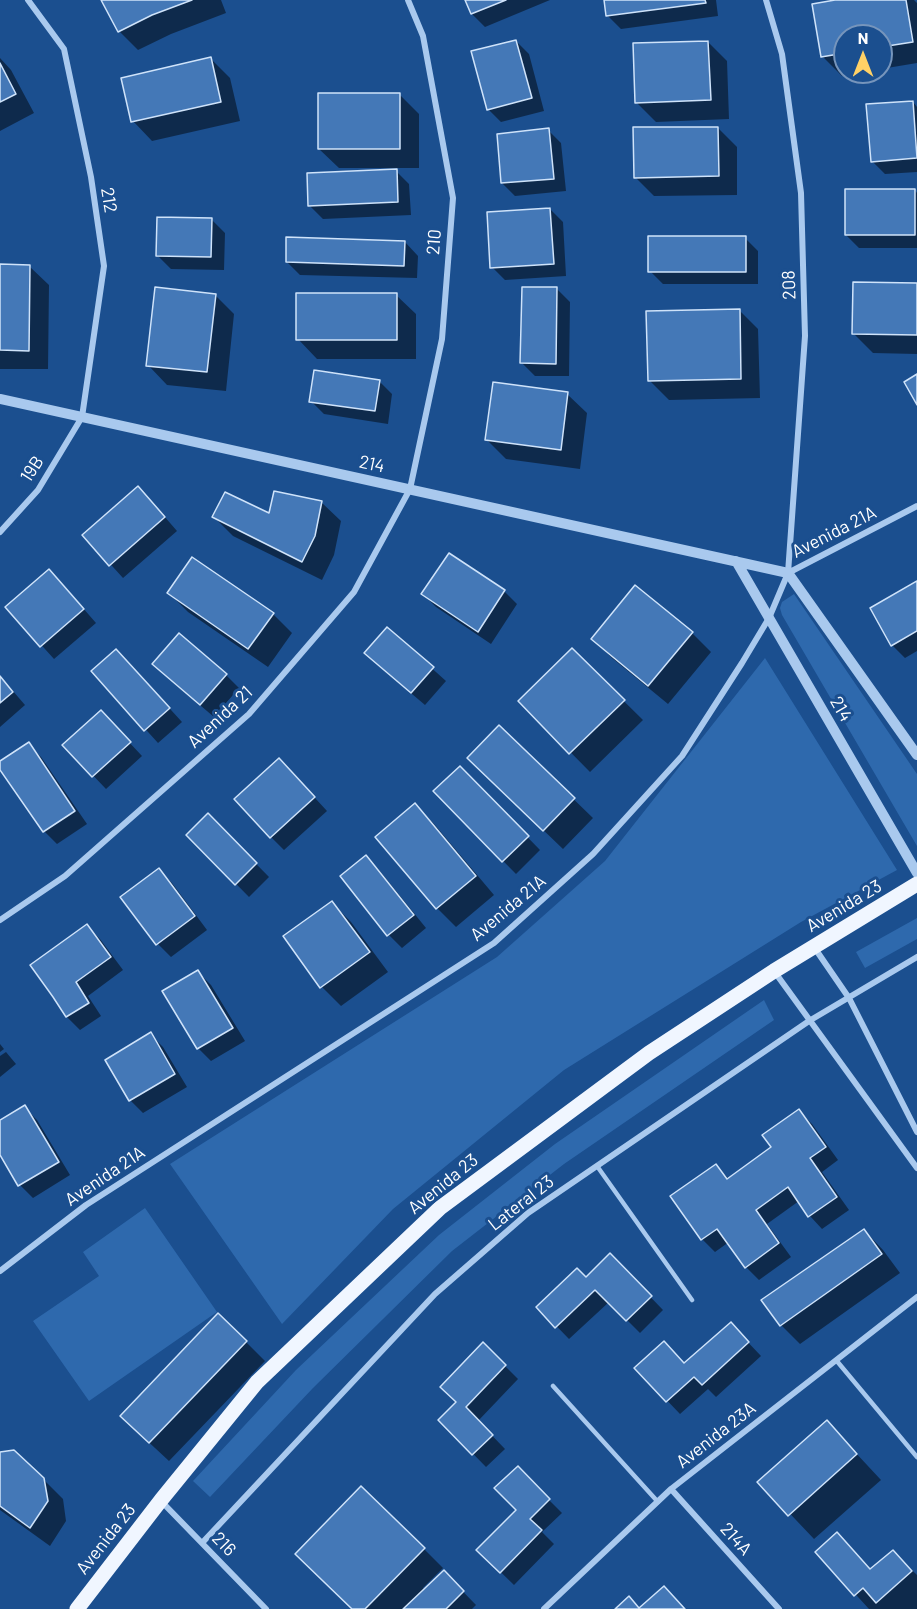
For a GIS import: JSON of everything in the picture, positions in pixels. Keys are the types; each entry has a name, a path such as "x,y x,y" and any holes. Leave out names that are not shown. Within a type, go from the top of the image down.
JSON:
{"main road":[{"name":"Avenida 23","path":"77,1609 161,1500 257,1382 440,1208 649,1053 774,971 917,884"}],"street":[{"name":"212","path":"28,0 64,49 91,177 104,266 82,417"},
{"name":"210","path":"408,0 423,36 453,198 442,339 410,489"},
{"name":"208","path":"766,0 782,54 801,193 805,336 788,573"},
{"name":"214","path":"0,399 788,573 917,754"},
{"name":"19B","path":"0,532 38,490 82,417"},
{"name":"Avenida 21","path":"0,920 65,876 249,714 354,592 410,489"},
{"name":"Avenida 21A","path":"0,1271 86,1205 494,943 593,854 682,756 769,618 788,573 917,506"},
{"name":"214","path":"736,561 917,873"},
{"path":"814,947 849,998 917,1132"},
{"name":"Lateral 23","path":"202,1543 435,1294 528,1213 809,1021 917,957"},
{"path":"774,971 917,1168"},
{"name":"Avenida 23A","path":"544,1609 671,1489 917,1297"},
{"name":"214A","path":"671,1489 779,1609"},
{"name":"216","path":"161,1500 266,1609"}],"lane":[{"path":"597,1166 692,1300"},
{"path":"836,1360 917,1457"},
{"path":"553,1386 658,1502"}],"shaded area":[{"path":"794,594 917,774 917,846 782,615 780,608 782,602"},
{"path":"765,658 897,870 801,922 564,1070 393,1209 282,1324 170,1164 497,957 605,861"},
{"path":"917,918 917,939 865,968 856,952"},
{"path":"764,1000 774,1020 564,1164 452,1251 313,1388 210,1497 193,1481 296,1370 439,1235 555,1144"},
{"path":"145,1208 217,1312 89,1401 33,1321 99,1276 83,1252"}],"building":[{"path":"101,0 192,0 152,15 118,32"},
{"path":"465,0 506,0 471,14"},
{"path":"604,0 705,0 706,3 606,16"},
{"path":"835,0 906,0 913,42 893,45 893,24 833,24 833,55 821,57 812,4"},
{"path":"516,40 532,98 487,110 471,51"},
{"path":"708,41 711,100 635,103 633,43"},
{"path":"211,57 221,102 131,122 121,78"},
{"path":"0,63 16,94 0,102"},
{"path":"318,93 400,93 400,149 318,149"},
{"path":"913,101 917,158 871,162 866,104"},
{"path":"633,127 718,127 719,176 634,178"},
{"path":"549,128 554,179 501,183 497,134"},
{"path":"397,169 398,202 308,206 307,173"},
{"path":"845,189 915,189 915,235 845,235"},
{"path":"550,208 554,264 490,268 487,212"},
{"path":"157,217 212,218 211,257 156,256"},
{"path":"648,236 746,236 746,272 648,272"},
{"path":"286,237 405,241 404,266 286,262"},
{"path":"0,264 30,265 29,351 0,350"},
{"path":"853,282 917,283 917,335 852,334"},
{"path":"155,287 216,294 207,372 146,366"},
{"path":"522,287 557,287 556,364 520,363"},
{"path":"296,293 397,293 397,340 296,340"},
{"path":"740,309 741,379 648,381 646,311"},
{"path":"314,370 380,380 375,411 309,402"},
{"path":"917,374 917,405 904,382"},
{"path":"493,382 568,392 561,450 485,440"},
{"path":"138,486 165,517 109,566 82,535"},
{"path":"274,491 322,501 315,536 302,562 212,517 225,492 269,513"},
{"path":"449,553 505,590 478,632 421,594"},
{"path":"192,557 274,613 248,649 167,593"},
{"path":"49,569 84,609 40,647 5,607"},
{"path":"917,581 917,631 891,646 870,608"},
{"path":"635,585 693,632 648,686 591,639"},
{"path":"387,627 434,667 411,693 364,653"},
{"path":"179,633 227,674 200,705 152,664"},
{"path":"572,648 625,700 569,754 518,701"},
{"path":"116,649 170,708 144,731 91,671"},
{"path":"0,676 13,692 0,703"},
{"path":"101,710 131,742 92,777 62,745"},
{"path":"499,725 575,798 543,831 467,758"},
{"path":"29,742 75,811 43,832 0,770 0,761"},
{"path":"279,758 315,797 270,838 234,799"},
{"path":"460,766 529,836 502,862 433,791"},
{"path":"415,803 476,876 436,909 375,837"},
{"path":"208,813 257,863 235,885 186,835"},
{"path":"366,855 414,915 387,936 340,876"},
{"path":"159,868 195,916 156,945 120,897"},
{"path":"332,901 370,952 320,988 283,936"},
{"path":"87,924 111,957 76,982 89,1003 66,1017 30,965"},
{"path":"198,970 233,1028 197,1049 162,991"},
{"path":"151,1032 175,1074 129,1101 105,1060"},
{"path":"25,1105 59,1162 18,1186 0,1155 0,1120"},
{"path":"799,1109 826,1147 810,1158 837,1197 808,1217 788,1187 756,1210 779,1243 745,1268 717,1229 701,1240 670,1196 716,1164 727,1179 771,1147 762,1135"},
{"path":"864,1229 882,1254 780,1326 761,1300"},
{"path":"610,1253 652,1296 626,1321 595,1290 555,1328 536,1307 577,1268 586,1277"},
{"path":"218,1313 247,1341 149,1443 120,1416"},
{"path":"731,1322 749,1342 702,1385 694,1377 666,1402 634,1368 664,1341 684,1363"},
{"path":"483,1342 506,1365 466,1407 493,1435 472,1455 438,1420 456,1402 440,1387"},
{"path":"827,1420 857,1454 788,1516 757,1482"},
{"path":"14,1450 44,1478 48,1501 30,1528 0,1506 0,1452"},
{"path":"518,1466 550,1499 530,1519 542,1530 500,1573 476,1550 516,1510 494,1488"},
{"path":"361,1486 425,1548 365,1609 352,1609 295,1554"},
{"path":"837,1532 870,1569 893,1550 912,1571 876,1603 863,1588 854,1596 815,1552"},
{"path":"444,1570 464,1591 446,1609 403,1609"},
{"path":"664,1586 685,1609 615,1609 629,1596 639,1608"}]}
